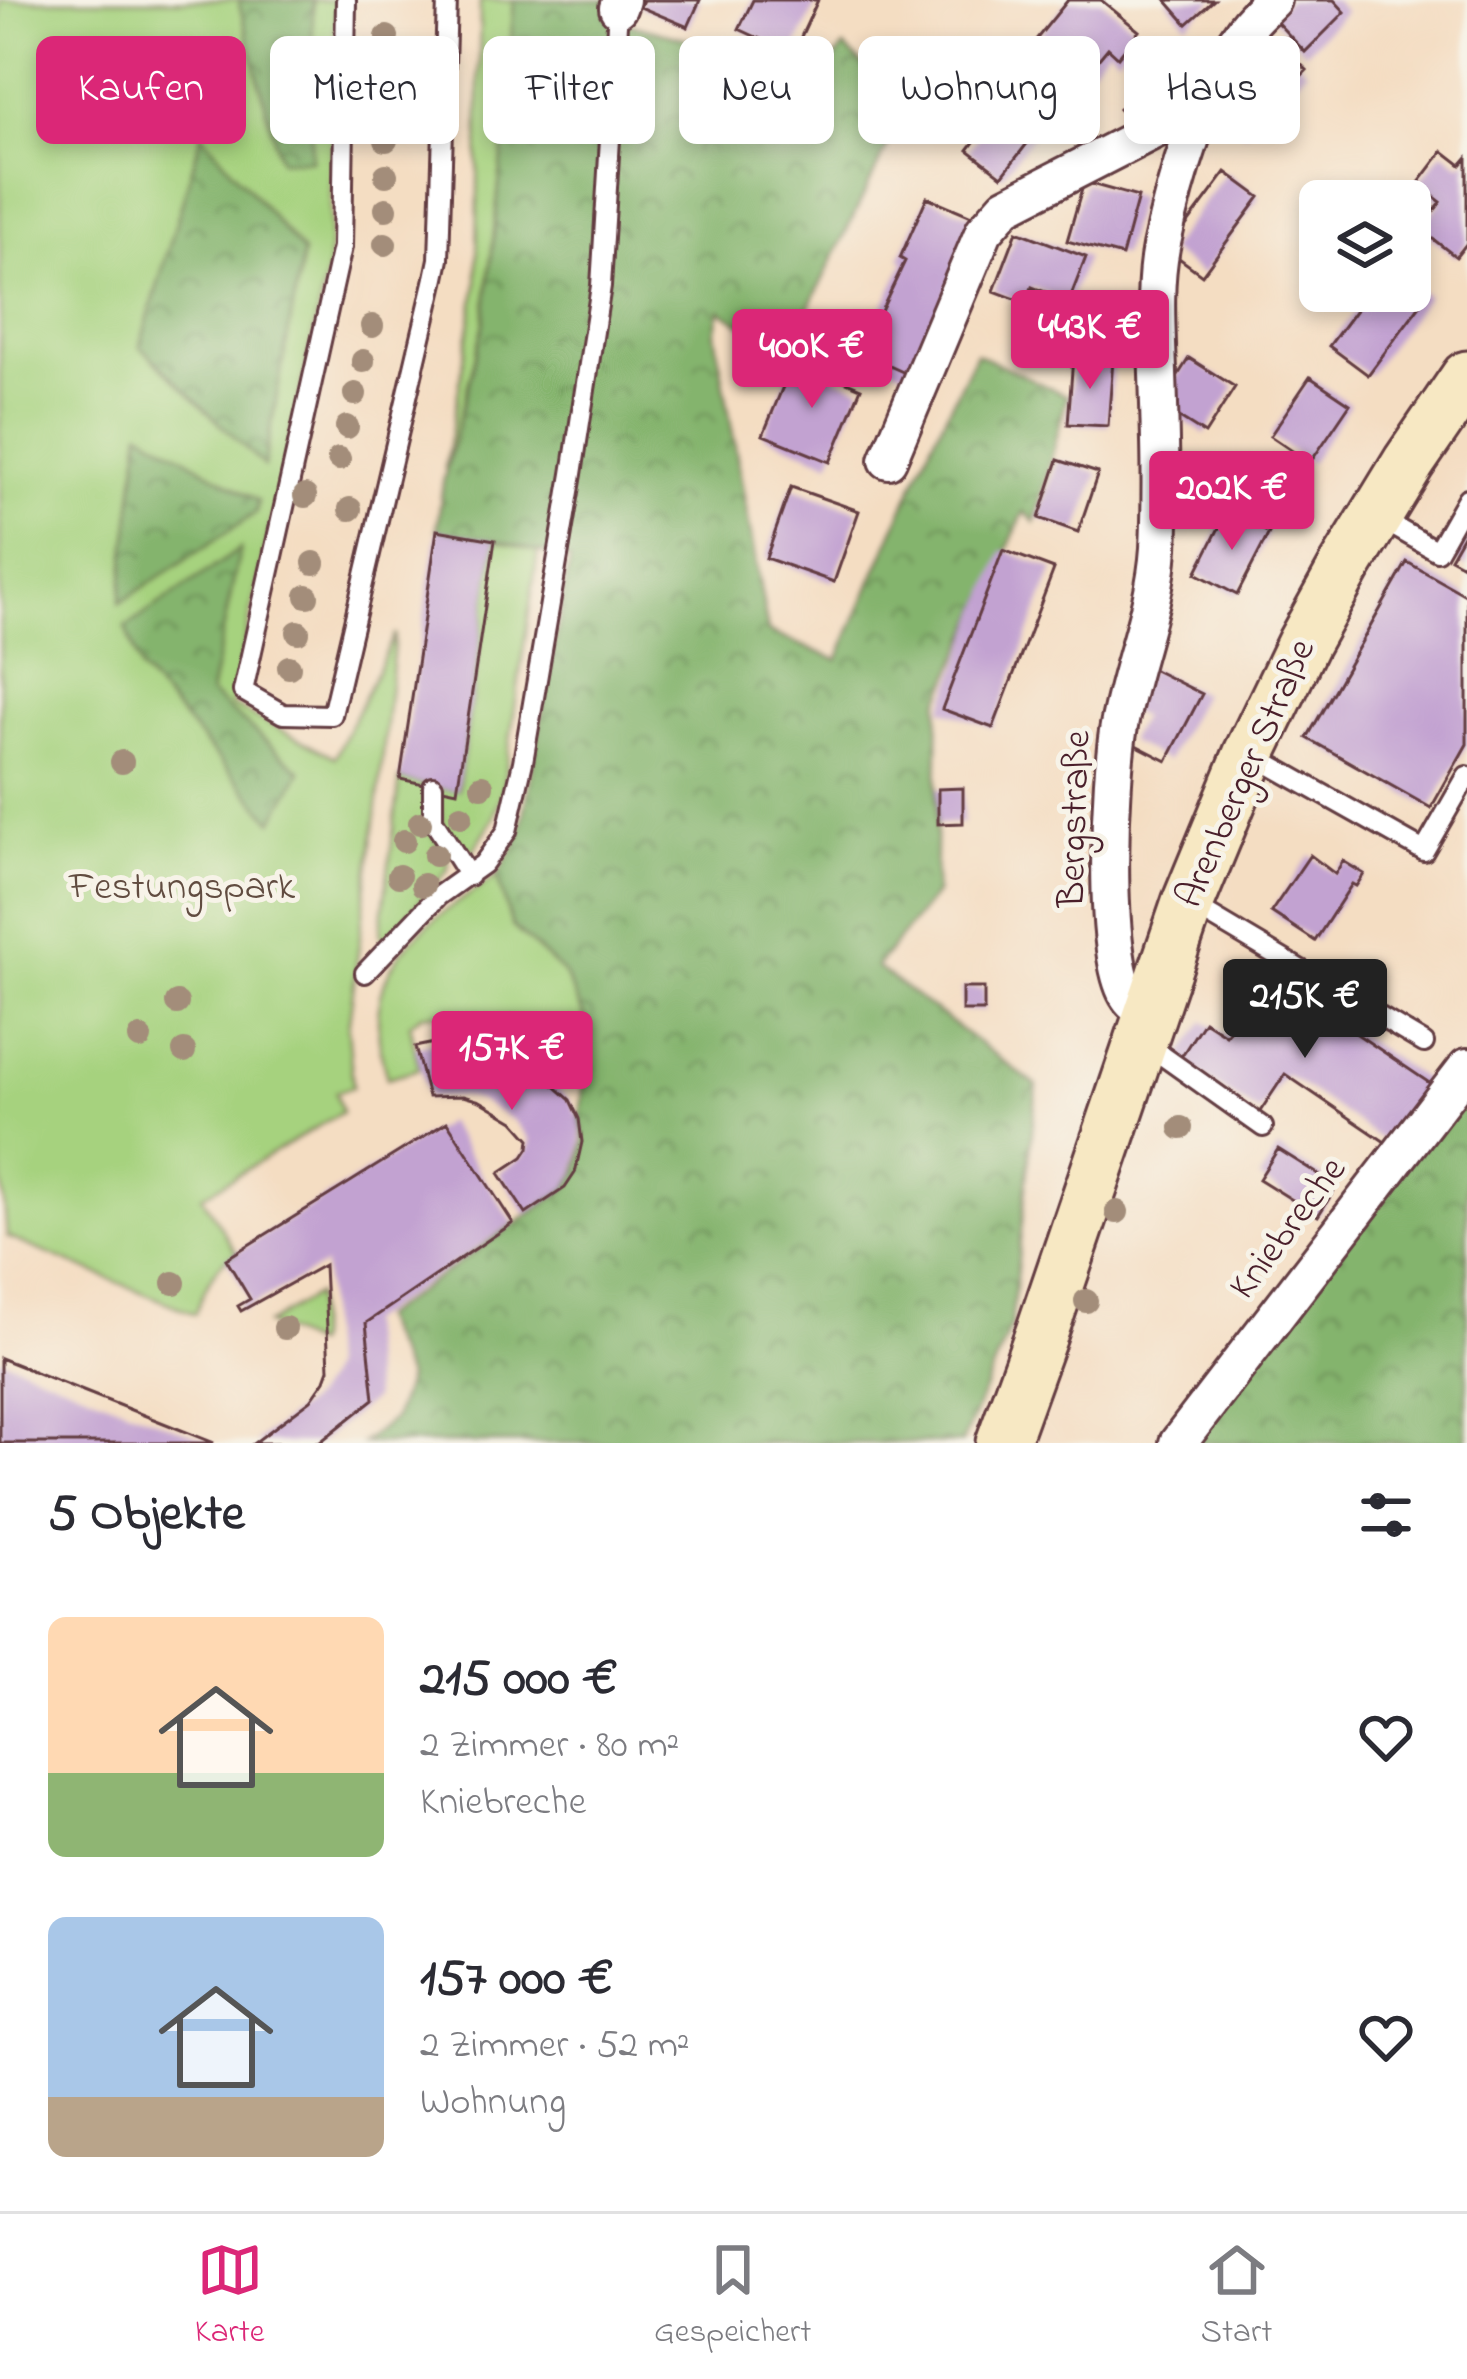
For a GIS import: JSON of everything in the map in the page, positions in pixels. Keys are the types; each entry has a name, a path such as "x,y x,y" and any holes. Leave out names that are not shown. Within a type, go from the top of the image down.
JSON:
{"main road":[{"name":"Arenberger Straße","path":"1002,1443 1187,903 1250,754 1319,613 1409,461 1467,377"}],"street":[{"name":"Bergstraße","path":"1239,36 1272,0"},
{"path":"888,460 984,231 1006,206 1127,144"},
{"name":"Bergstraße","path":"1147,1027 1141,1008 1128,997 1118,968 1112,907 1113,779 1124,704 1159,551 1156,306 1160,251 1191,144"},
{"name":"Kniebreche","path":"1178,1443 1467,1067"}],"lane":[{"path":"346,0 342,248 243,692 284,714 332,715 430,301 439,259 447,0"},
{"path":"365,973 438,896 484,864 507,831 523,762 601,286 619,4"},
{"path":"1376,516 1437,550 1467,498"},
{"path":"1250,754 1424,851 1467,776"},
{"path":"434,786 433,820 469,875"},
{"path":"1187,903 1424,1043"},
{"path":"1147,1027 1263,1127"}],"green space":[{"name":"Festungspark","path":"0,0 336,0 335,36 270,36 270,144 332,144 329,262 231,705 335,757 395,634 348,1029 353,1087 336,1092 342,1112 202,1196 236,1252 215,1271 195,1314 7,1237 0,1150"},
{"path":"238,0 313,0 313,36 270,36 270,122"},
{"path":"480,0 514,0 512,36 483,36 483,144 504,144 484,324 445,468 477,284"},
{"path":"514,0 611,0 607,18 679,37 679,144 834,144 834,60 844,47 858,60 858,144 889,144 787,353 720,310 715,333 768,632 838,660 976,353 1067,396 1035,522 1024,512 939,702 935,894 876,967 1037,1086 1011,1325 962,1443 362,1443 394,1418 407,1379 379,1318 566,1189 577,1173 585,1141 580,1118 589,1027 564,974 512,926 497,876 520,836 570,560 437,530 443,482 484,324 504,144 655,144 655,36 512,36"},
{"path":"199,144 210,144 303,253 264,466 140,346"},
{"path":"276,144 311,144 311,160 280,160"},
{"path":"141,431 258,501 256,513 120,603"},
{"path":"495,540 538,551 503,788 493,819 473,851 448,837 440,798 441,788 458,790"},
{"path":"240,549 210,694 301,771 273,821 141,671 126,627"},
{"path":"400,779 426,785 429,827 449,862 447,871 383,942 380,934"},
{"path":"497,876 512,926 565,974 590,1027 449,1012 421,1015 410,1024 419,1069 387,1078 379,1040 379,1007 398,956 440,915"},
{"path":"1467,1086 1467,1443 1186,1443"},
{"path":"315,1295 313,1345 267,1324"}],"building":[{"path":"643,0 700,0 688,27 640,7"},
{"path":"753,0 818,0 801,36 754,36 739,29"},
{"path":"1068,0 1101,0 1139,31 1124,36 1124,50 1118,57 1108,48 1100,58 1100,36 1039,36"},
{"path":"1166,0 1214,0 1187,24"},
{"path":"1288,0 1334,0 1345,12 1305,52 1300,36 1290,36 1271,16"},
{"path":"972,144 1027,144 1002,176 968,150"},
{"path":"1443,151 1461,165 1467,158 1467,243 1456,257 1431,238 1431,215 1441,202 1431,194 1431,180 1421,180"},
{"path":"1226,172 1260,197 1202,275 1168,250"},
{"path":"1084,182 1138,197 1122,256 1067,241"},
{"path":"927,197 974,217 914,377 861,353 905,261 900,258"},
{"path":"1017,231 1086,257 1069,301 1032,287 1026,303 994,291"},
{"path":"1354,312 1415,312 1368,375 1329,346"},
{"path":"1073,357 1113,360 1108,426 1068,424"},
{"path":"1189,358 1235,387 1205,434 1159,405"},
{"path":"794,360 861,388 830,462 763,435"},
{"path":"1310,377 1350,404 1310,463 1270,436"},
{"path":"1058,460 1098,473 1078,532 1039,518"},
{"path":"791,487 859,511 834,582 766,558"},
{"path":"1227,512 1269,533 1237,595 1196,573"},
{"path":"1467,528 1467,567 1450,558"},
{"path":"437,530 495,540 457,791 400,779"},
{"path":"1003,550 1054,569 993,728 942,709"},
{"path":"1407,562 1467,596 1467,744 1431,808 1307,738"},
{"path":"1150,668 1202,694 1167,761 1128,741 1141,717 1129,710"},
{"path":"963,788 963,823 938,824 938,789"},
{"path":"1310,855 1335,874 1343,861 1364,874 1356,886 1352,884 1315,941 1271,912"},
{"path":"1268,974 1431,1084 1385,1142 1285,1074 1259,1113 1179,1060 1204,1021 1226,1035"},
{"path":"962,988 984,988 984,1011 962,1011"},
{"path":"439,1042 505,1053 541,1074 570,1100 582,1142 575,1173 565,1188 526,1214 499,1173 523,1157 530,1139 514,1121 480,1101 463,1096 428,1097 415,1047"},
{"path":"447,1122 513,1223 366,1323 374,1399 319,1443 254,1443 311,1400 325,1380 329,1369 324,1265 241,1311 238,1306 250,1299 226,1259"},
{"path":"1278,1149 1337,1186 1318,1216 1259,1179"},
{"path":"0,1358 214,1443 0,1443"}]}
